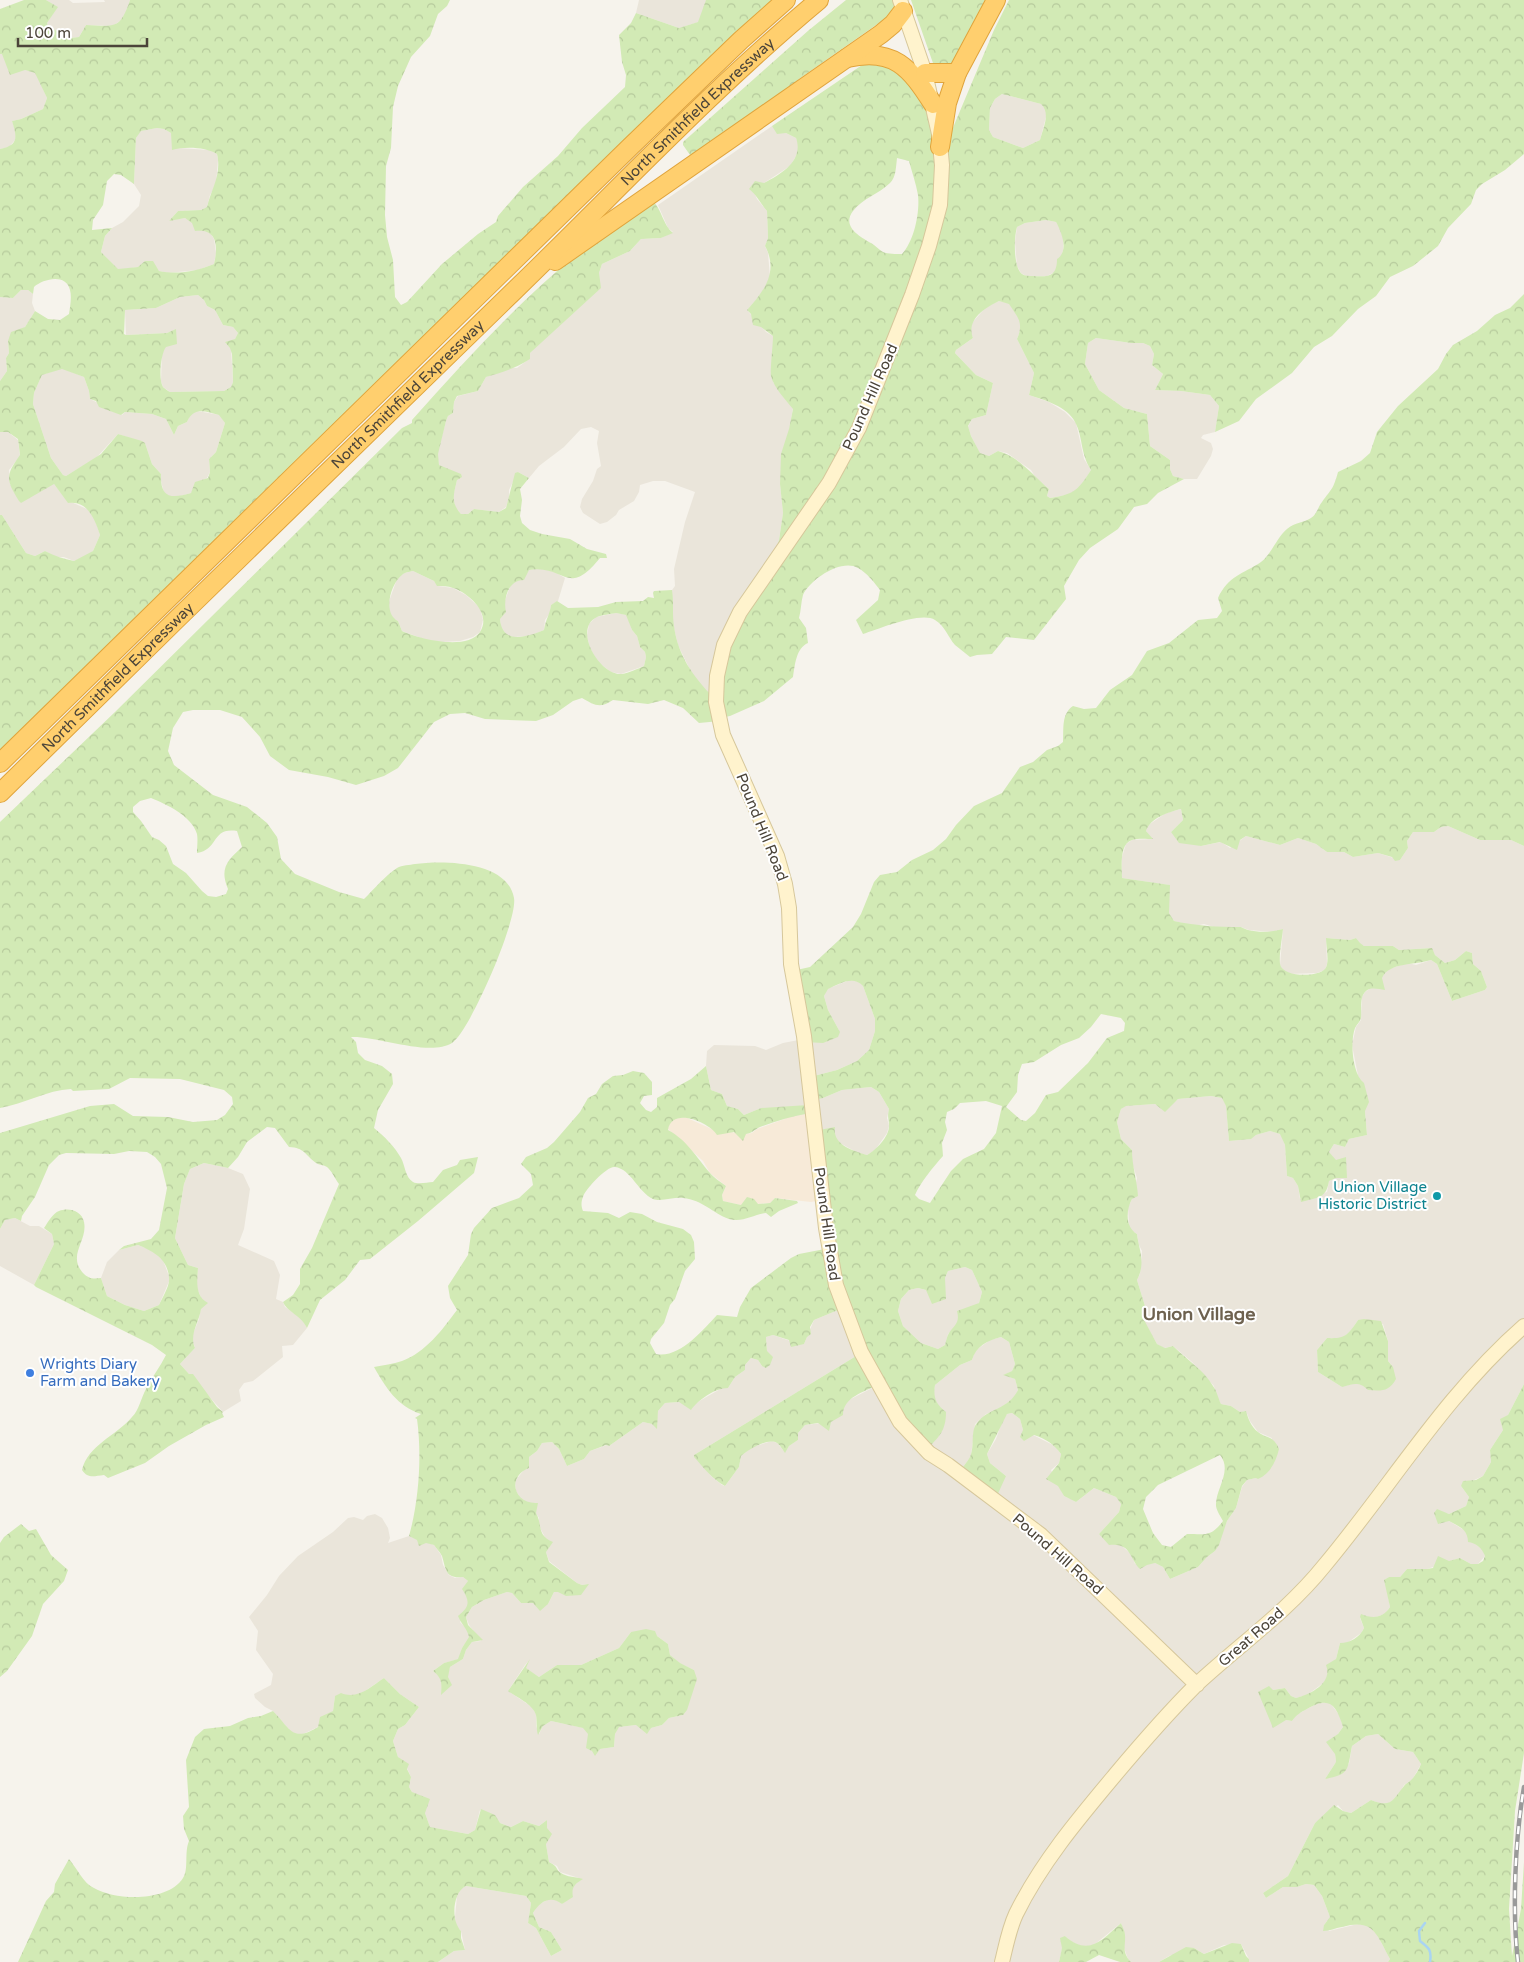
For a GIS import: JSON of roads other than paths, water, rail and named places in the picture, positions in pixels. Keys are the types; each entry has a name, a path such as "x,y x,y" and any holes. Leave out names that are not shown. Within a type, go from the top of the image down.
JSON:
{"highway":[{"name":"North Smithfield Expressway","path":"0,763 635,142 741,40 786,0"},
{"name":"North Smithfield Expressway","path":"0,793 717,90 819,0"},
{"path":"940,147 947,104 957,73 996,0"},
{"path":"522,283 567,254 893,24 902,5"},
{"path":"844,59 872,56 890,59 902,64 913,74 933,104"},
{"path":"925,72 957,73"}],"street":[{"name":"Pound Hill Road","path":"902,5 925,72 933,104 942,165 938,213 924,262 859,428 829,483 740,612 724,645 717,676 716,702 723,735 777,856 785,884 789,908 791,964 804,1036 826,1228 836,1285 861,1352 900,1422 928,1453 948,1465 1041,1535 1197,1684"},
{"name":"Great Road","path":"1002,1962 1016,1915 1043,1867 1093,1800 1157,1726 1197,1684 1298,1595 1324,1566 1477,1370 1524,1326"}],"waterway":[{"path":"1425,1923 1419,1931 1420,1941 1429,1950 1431,1955 1430,1962"}],"railway":[{"path":"1518,1962 1515,1920 1515,1875 1518,1829 1524,1787"}],"place":[{"name":"Union Village Historic District","path":"1437,1196"},
{"name":"Wrights Diary Farm and Bakery","path":"30,1373"}],"district":[{"name":"Union Village","path":"1199,1314"}]}
